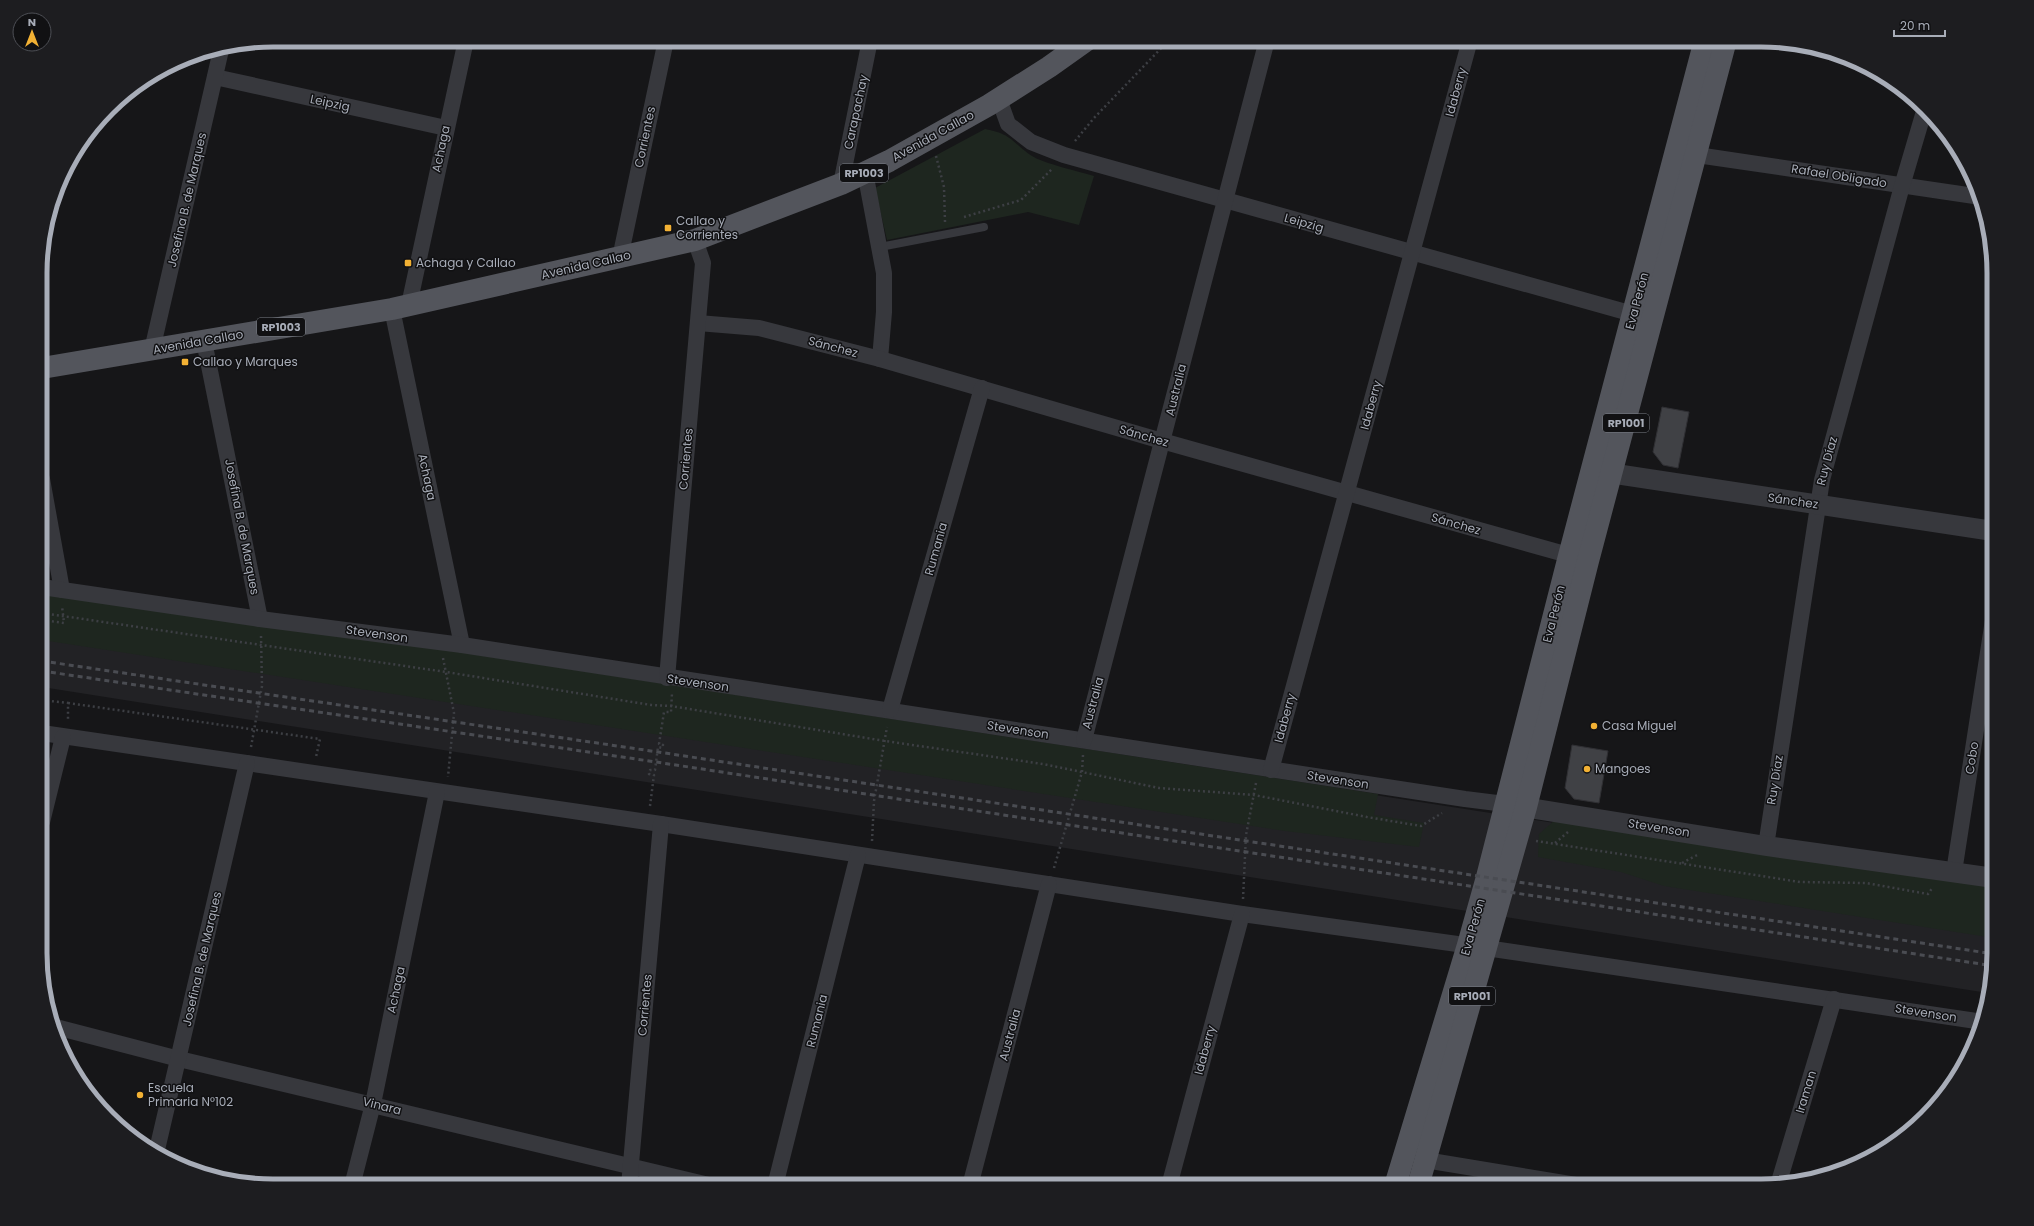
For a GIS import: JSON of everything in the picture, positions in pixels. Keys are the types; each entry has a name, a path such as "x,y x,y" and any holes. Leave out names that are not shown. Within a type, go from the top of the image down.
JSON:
{"main road":[{"name":"Avenida Callao","path":"47,367 401,307 695,240 841,184 865,172 932,137 999,99 1077,47"},
{"name":"Eva Perón","path":"1602,472 1633,314 1704,47"},
{"name":"Eva Perón","path":"1420,1179 1477,946 1516,805 1602,472 1697,155 1724,47"},
{"name":"Eva Perón","path":"1397,1179 1477,946"}],"street":[{"name":"Achaga","path":"462,645 401,307 446,128 464,47"},
{"name":"Corrientes","path":"620,258 665,47"},
{"name":"Carapachay","path":"841,184 869,47"},
{"name":"Australia","path":"1084,740 1224,200 1266,47"},
{"name":"Idaberry","path":"1265,769 1347,493 1468,47"},
{"name":"Josefina B. de Marques","path":"152,350 220,54"},
{"name":"Leipzig","path":"215,77 446,128"},
{"name":"Leipzig","path":"999,99 1008,124 1031,142 1064,155 1633,314"},
{"name":"Ruy Díaz","path":"1766,846 1817,504 1824,473 1902,186 1923,115"},
{"name":"Rafael Obligado","path":"1697,155 1973,196"},
{"path":"865,172 884,273 884,312 880,359"},
{"name":"Corrientes","path":"667,678 704,262 695,240"},
{"name":"Sánchez","path":"698,323 759,328 880,359 1162,441 1579,558"},
{"name":"Josefina B. de Marques","path":"204,340 260,619"},
{"name":"Rumania","path":"890,710 982,388"},
{"name":"Sánchez","path":"1602,472 1987,530"},
{"path":"47,508 62,590"},
{"name":"Stevenson","path":"47,588 260,619 462,645 667,678 890,710 1265,769 1516,805 1766,846 1987,877"},
{"name":"Cobo","path":"1954,872 1987,664"},
{"name":"Stevenson","path":"47,734 441,793 655,823 1242,914 1477,946 1976,1021"},
{"path":"47,802 63,737"},
{"name":"Josefina B. de Marques","path":"158,1147 247,763"},
{"name":"Achaga","path":"354,1179 372,1104 441,793"},
{"name":"Corrientes","path":"629,1179 655,823"},
{"name":"Rumania","path":"778,1179 865,856"},
{"name":"Australia","path":"972,1179 1049,884"},
{"name":"Idaberry","path":"1171,1179 1242,914"},
{"name":"Iraman","path":"1780,1178 1834,999"},
{"name":"Vinara","path":"60,1028 179,1059 682,1179"},
{"path":"1425,1160 1540,1179"}],"lane":[{"path":"880,247 984,227"}],"path":[{"path":"932,137 944,187 945,222"},
{"path":"47,621 64,623 62,590"},
{"path":"47,614 446,672 651,705 671,706 1082,772 1159,788 1254,795 1421,826 1430,822 1440,813"},
{"path":"247,763 262,686 260,619"},
{"path":"440,643 454,713 441,793"},
{"path":"655,823 654,775 649,774 650,770 655,770 658,747 662,748 663,745 659,744 664,712 671,712 672,689 667,678"},
{"path":"47,700 68,702 320,739 314,773"},
{"path":"63,737 68,726 68,702"},
{"path":"865,856 890,710"},
{"path":"1049,884 1082,772 1084,740"},
{"path":"1242,914 1246,835 1254,795 1265,769"},
{"path":"1534,841 1800,882 1866,883 1928,894 1935,885"}],"shaded area":[{"path":"985,129 1007,136 1037,159 1094,176 1079,225 1028,212 887,240 875,188"},
{"path":"47,591 446,650 1378,794 1374,815 1424,823 1419,847 1285,831 47,641"},
{"path":"47,592 270,624 1987,890 1987,967 1984,992 47,688"},
{"path":"1555,820 1987,886 1987,937 1664,886 1621,872 1538,857 1539,834"}],"building":[{"path":"1662,407 1689,412 1678,468 1663,465 1653,452"},
{"name":"Mangoes","path":"1572,745 1608,751 1599,803 1574,799 1565,788"}],"railway":[{"path":"47,662 658,752 1987,953"},
{"path":"47,672 656,762 1987,965"}],"place":[{"name":"Callao y Corrientes","path":"668,228"},
{"name":"Achaga y Callao","path":"408,263"},
{"name":"Callao y Marques","path":"185,362"},
{"name":"Casa Miguel","path":"1594,726"},
{"name":"Mangoes","path":"1587,769"},
{"name":"Escuela Primaria N°102","path":"140,1095"}]}
